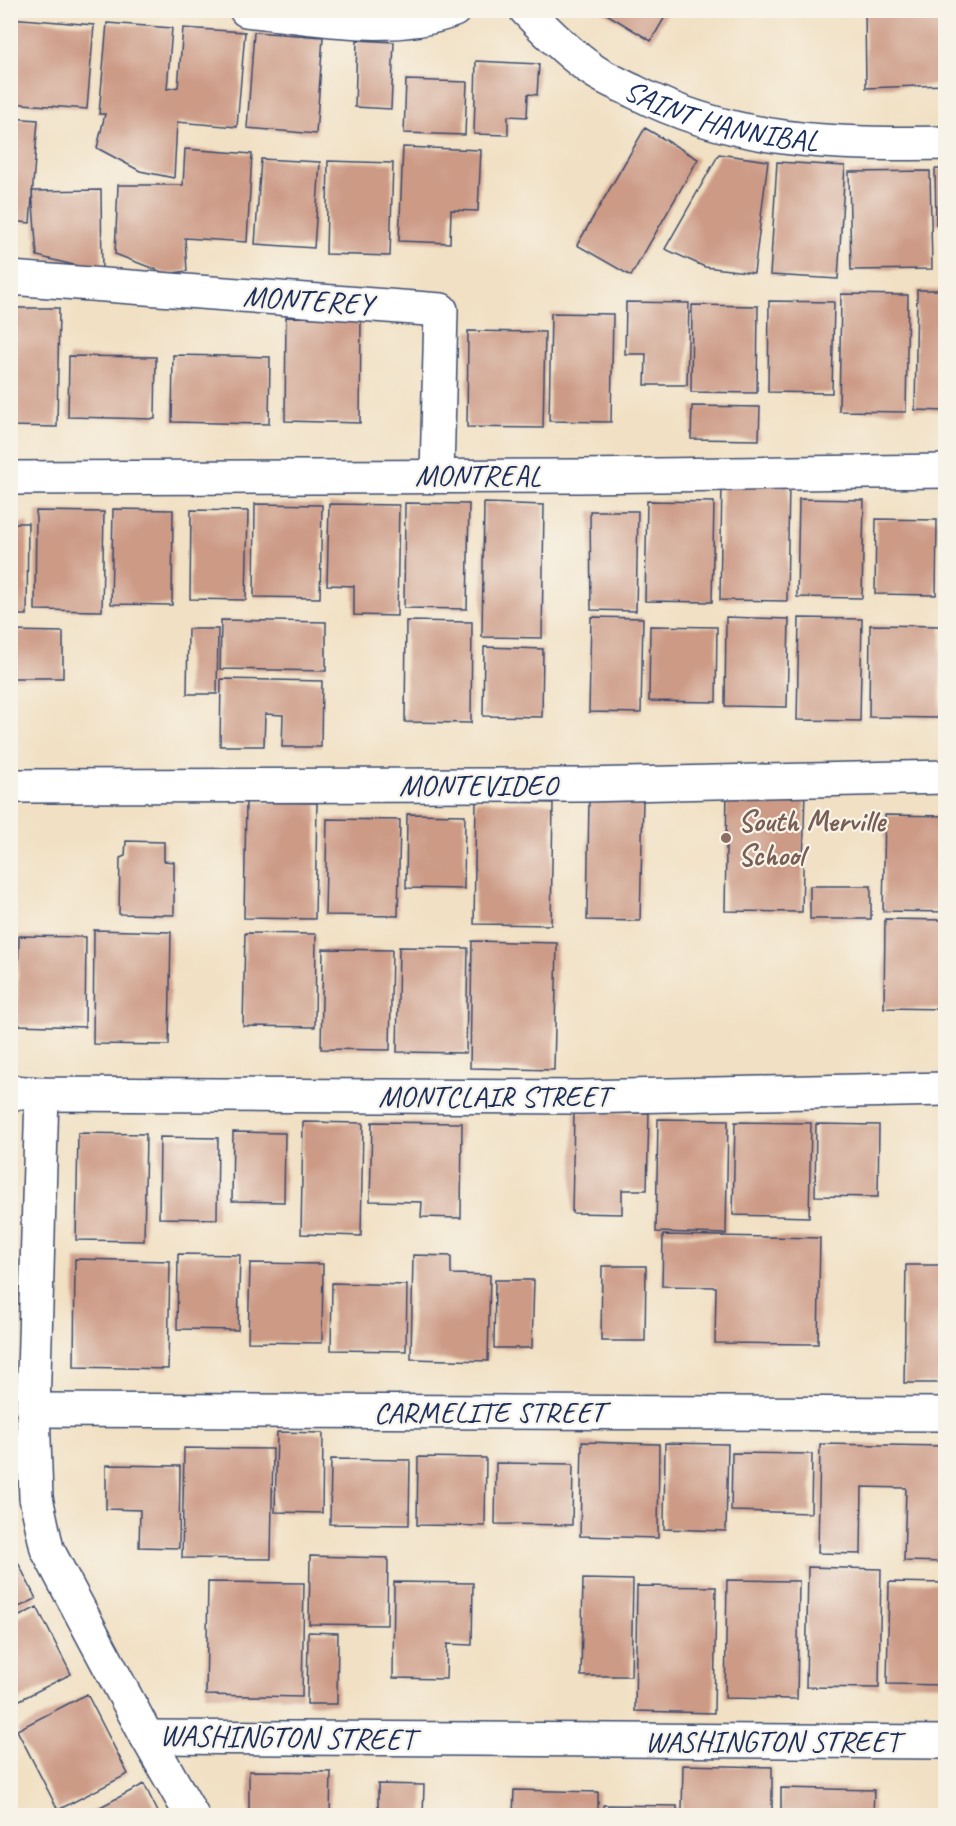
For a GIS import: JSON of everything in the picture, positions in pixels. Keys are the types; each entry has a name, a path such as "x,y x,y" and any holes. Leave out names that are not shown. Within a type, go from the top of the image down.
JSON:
{"street":[{"path":"246,10 368,22 416,21 434,18 454,10"},
{"name":"SAINT HANNIBAL","path":"526,10 550,35 595,72 658,104 726,128 784,139 871,144 945,143"},
{"name":"MONTEREY","path":"10,278 441,310 437,475"},
{"name":"MONTREAL","path":"10,478 580,476 945,471"},
{"name":"MONTEVIDEO","path":"10,786 582,785 945,777"},
{"name":"MONTCLAIR STREET","path":"26,1093 580,1097 945,1089"},
{"name":"WASHINGTON STREET","path":"26,1093 36,1498 47,1549 147,1737 945,1742"},
{"name":"CARMELITE STREET","path":"33,1410 945,1414"},
{"path":"147,1737 192,1815"}],"building":[{"path":"600,10 669,10 651,41"},
{"path":"865,10 943,10 944,85 866,88"},
{"path":"10,18 94,25 87,109 10,103"},
{"path":"107,23 172,28 167,89 178,87 183,28 245,32 237,127 177,122 174,178 140,171 97,148 105,114 99,114"},
{"path":"254,32 323,37 316,134 247,128"},
{"path":"357,40 394,42 391,109 355,107"},
{"path":"476,61 539,64 537,95 528,94 527,117 508,116 508,135 474,134"},
{"path":"406,80 467,82 465,135 404,133"},
{"path":"10,118 38,120 30,223 10,221"},
{"path":"645,128 698,159 631,276 577,245"},
{"path":"403,147 481,150 478,211 451,210 450,243 399,241"},
{"path":"185,149 252,154 247,242 185,238 187,271 167,274 115,254 118,185 183,185"},
{"path":"719,154 768,161 754,273 705,267 665,249"},
{"path":"261,159 320,162 314,248 255,244"},
{"path":"328,161 393,163 390,256 326,254"},
{"path":"777,162 845,166 838,279 770,275"},
{"path":"935,169 946,169 946,225 936,225"},
{"path":"930,171 932,269 851,270 849,172"},
{"path":"101,190 102,272 37,256 32,191"},
{"path":"917,290 946,290 946,411 915,410"},
{"path":"841,294 908,295 906,412 839,411"},
{"path":"769,301 834,302 832,393 768,392"},
{"path":"626,302 689,303 687,385 645,385 646,354 625,354"},
{"path":"692,305 758,306 757,393 691,392"},
{"path":"10,308 59,308 57,427 10,426"},
{"path":"551,313 613,314 611,422 549,421"},
{"path":"286,317 361,318 360,423 285,421"},
{"path":"468,331 545,332 543,428 467,427"},
{"path":"173,355 270,357 269,424 172,422"},
{"path":"69,356 156,357 155,419 68,417"},
{"path":"692,406 760,407 759,440 691,439"},
{"path":"722,482 789,483 787,601 720,600"},
{"path":"799,499 864,500 862,598 797,597"},
{"path":"647,501 714,502 712,602 645,601"},
{"path":"405,503 469,504 467,609 404,608"},
{"path":"484,503 544,505 542,638 482,637"},
{"path":"255,504 322,505 320,598 254,597"},
{"path":"329,504 399,505 397,616 354,615 354,586 327,585"},
{"path":"113,509 173,510 172,605 111,604"},
{"path":"191,510 248,511 246,600 190,599"},
{"path":"36,511 104,512 102,611 35,610"},
{"path":"590,511 638,511 636,611 591,610"},
{"path":"876,519 937,520 936,595 875,594"},
{"path":"10,523 28,523 27,615 10,615"},
{"path":"591,617 643,618 641,713 589,712"},
{"path":"726,617 789,619 787,707 725,706"},
{"path":"799,618 862,619 860,721 797,720"},
{"path":"221,620 326,622 326,671 220,669"},
{"path":"406,621 472,622 471,723 405,722"},
{"path":"870,625 941,626 940,718 869,717"},
{"path":"650,626 717,627 716,702 649,701"},
{"path":"188,629 218,629 217,694 187,694"},
{"path":"10,631 63,632 63,678 10,678"},
{"path":"484,647 543,649 542,717 483,716"},
{"path":"221,679 322,681 321,747 282,747 283,715 265,714 264,746 220,746"},
{"path":"943,707 946,707 946,723 943,723"},
{"path":"727,787 805,788 802,912 725,911"},
{"path":"589,799 643,800 640,921 587,920"},
{"path":"476,801 553,803 551,925 474,924"},
{"path":"246,802 317,803 315,919 244,918"},
{"path":"407,814 465,815 464,889 406,888"},
{"path":"885,815 946,816 946,912 883,911"},
{"path":"327,819 400,820 398,916 325,915"},
{"path":"126,841 164,842 164,861 174,862 174,915 119,914 120,858 125,856"},
{"path":"810,886 871,886 871,919 810,919"},
{"path":"885,919 946,920 946,1009 884,1008"},
{"path":"94,930 171,932 169,1045 93,1044"},
{"path":"245,933 316,934 315,1027 243,1026"},
{"path":"19,936 86,937 85,1027 17,1025"},
{"path":"472,941 557,943 554,1070 470,1068"},
{"path":"399,947 468,948 466,1053 397,1052"},
{"path":"10,949 14,949 13,1011 10,1011"},
{"path":"323,949 392,950 390,1050 321,1049"},
{"path":"574,1112 649,1113 647,1190 622,1190 622,1214 572,1213"},
{"path":"658,1119 728,1120 726,1234 656,1232"},
{"path":"303,1122 363,1123 361,1236 301,1234"},
{"path":"372,1122 462,1123 461,1218 421,1217 422,1202 370,1201"},
{"path":"735,1122 811,1123 809,1217 733,1215"},
{"path":"816,1124 879,1125 878,1197 815,1196"},
{"path":"233,1132 285,1133 284,1202 232,1201"},
{"path":"78,1133 146,1134 144,1241 76,1240"},
{"path":"160,1137 218,1138 217,1219 159,1218"},
{"path":"663,1235 820,1238 818,1344 715,1343 716,1287 662,1286"},
{"path":"178,1254 240,1255 238,1330 177,1329"},
{"path":"413,1255 451,1256 451,1274 490,1275 488,1361 411,1359"},
{"path":"75,1259 170,1261 168,1369 74,1367"},
{"path":"250,1263 323,1264 322,1343 248,1342"},
{"path":"906,1265 946,1265 946,1383 904,1383"},
{"path":"602,1266 646,1266 645,1341 601,1341"},
{"path":"495,1280 534,1280 532,1348 494,1348"},
{"path":"332,1283 407,1285 406,1351 331,1350"},
{"path":"277,1432 323,1433 322,1513 275,1512"},
{"path":"582,1442 659,1444 658,1538 580,1536"},
{"path":"665,1443 728,1444 726,1531 664,1529"},
{"path":"820,1444 946,1446 946,1562 904,1561 906,1488 862,1487 861,1554 818,1553"},
{"path":"184,1448 273,1449 271,1559 182,1558"},
{"path":"732,1453 812,1454 811,1513 731,1511"},
{"path":"418,1457 486,1458 485,1526 417,1525"},
{"path":"331,1459 410,1460 409,1525 330,1524"},
{"path":"496,1463 573,1464 572,1525 495,1524"},
{"path":"106,1465 180,1466 179,1548 139,1547 140,1510 106,1509"},
{"path":"10,1546 36,1599 10,1611"},
{"path":"310,1556 388,1558 387,1625 309,1624"},
{"path":"808,1567 881,1569 879,1688 806,1687"},
{"path":"583,1579 633,1580 631,1676 581,1676"},
{"path":"727,1580 799,1581 797,1699 725,1698"},
{"path":"208,1582 304,1583 302,1697 206,1695"},
{"path":"394,1582 473,1583 472,1645 447,1644 446,1679 393,1678"},
{"path":"889,1582 946,1583 946,1685 887,1684"},
{"path":"637,1586 716,1587 714,1713 635,1711"},
{"path":"37,1607 71,1674 10,1705 10,1621"},
{"path":"308,1632 338,1633 337,1704 307,1704"},
{"path":"87,1694 128,1774 58,1810 17,1730"},
{"path":"683,1765 772,1767 772,1813 682,1811"},
{"path":"249,1771 331,1772 330,1816 249,1816"},
{"path":"144,1784 160,1816 83,1816"},
{"path":"378,1784 424,1785 423,1816 378,1816"},
{"path":"781,1788 874,1790 873,1816 781,1816"},
{"path":"514,1790 598,1792 598,1816 513,1816"},
{"path":"603,1805 677,1806 677,1816 603,1816"}],"place":[{"name":"South Merville School","path":"726,838"}]}
